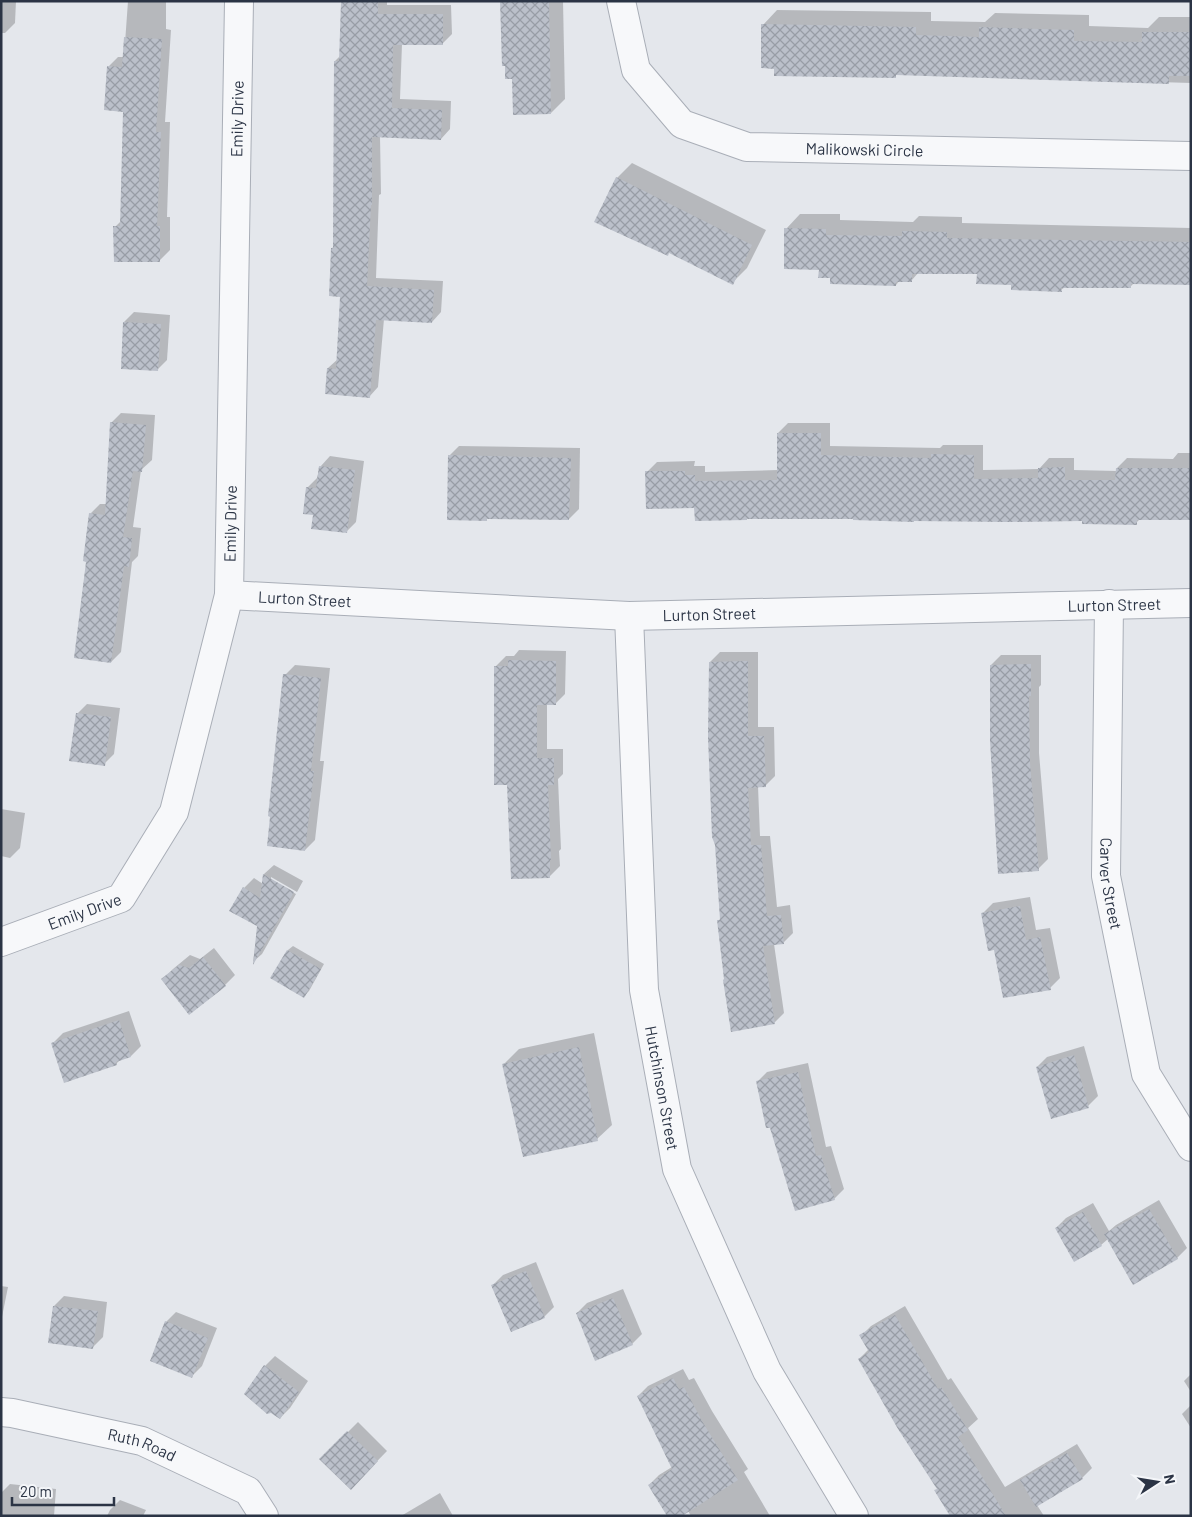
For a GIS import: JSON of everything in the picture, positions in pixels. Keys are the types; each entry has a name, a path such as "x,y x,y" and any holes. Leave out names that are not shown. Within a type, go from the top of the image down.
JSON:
{"street":[{"name":"Emily Drive","path":"1,942 121,898 174,812 229,595 239,1"},
{"name":"Malikowski Circle","path":"621,1 636,70 682,124 747,147 1191,156"},
{"name":"Lurton Street","path":"229,595 629,616 1191,603"},
{"name":"Carver Street","path":"1109,604 1106,876 1146,1074 1191,1147"},
{"name":"Hutchinson Street","path":"629,616 644,990 677,1169 766,1372 854,1516"},
{"name":"Ruth Road","path":"1,1412 142,1441 248,1491 264,1516"}],"building":[{"path":"341,1 378,1 378,14 443,14 443,45 393,45 392,108 442,110 441,140 372,137 372,205 367,286 434,290 432,323 376,320 370,398 325,394 327,368 336,369 340,297 329,296 331,248 333,248 334,61 339,61"},
{"path":"500,1 549,1 551,114 513,115 512,79 505,79 505,66 502,66"},
{"path":"761,24 916,27 916,35 979,37 979,27 1074,30 1074,41 1142,42 1142,32 1191,32 1191,76 1169,76 1169,84 896,75 896,78 774,76 774,69 761,68"},
{"path":"124,37 162,39 156,132 161,132 157,226 160,226 160,262 114,262 113,226 120,226 123,112 104,110 107,66 122,67"},
{"path":"616,177 752,245 733,285 669,253 668,256 594,222"},
{"path":"784,228 826,229 826,235 902,236 902,231 947,232 947,238 1191,242 1191,285 1131,284 1131,288 1061,288 1062,292 1011,290 1011,285 976,284 977,274 912,274 912,282 896,282 896,286 830,284 830,278 818,278 819,270 784,269"},
{"path":"123,322 161,324 158,371 121,369"},
{"path":"110,422 146,425 142,472 133,471 123,537 132,538 129,567 124,566 111,663 74,658 86,562 83,561 89,513 105,515"},
{"path":"777,433 821,433 821,455 931,458 931,454 974,455 974,479 1038,478 1038,468 1065,467 1065,480 1115,480 1116,468 1191,468 1191,520 1137,520 1137,525 1082,524 1082,521 914,522 853,519 747,519 695,521 694,508 646,509 645,471 685,471 685,475 695,475 695,481 777,480"},
{"path":"448,455 571,458 569,520 447,520"},
{"path":"319,466 355,470 347,533 311,529 313,515 303,514 306,487 316,488"},
{"path":"508,660 556,661 556,705 537,705 537,758 554,758 554,785 548,785 550,878 511,879 507,785 494,785 494,666 508,666"},
{"path":"748,661 748,736 764,736 766,787 748,788 751,845 761,845 767,916 781,915 784,944 763,946 775,1024 731,1032 717,920 720,920 715,845 712,837 708,737 709,662"},
{"path":"1031,664 1031,696 1029,696 1030,763 1039,871 998,874 990,741 990,665"},
{"path":"283,674 321,678 311,771 314,771 305,851 267,846 270,817 268,816"},
{"path":"76,713 111,717 105,766 69,761"},
{"path":"263,874 294,892 253,965 257,926 229,911 243,887 260,898"},
{"path":"1020,906 1026,940 1040,937 1051,990 1003,998 994,950 988,951 981,913"},
{"path":"287,950 321,969 304,998 270,978"},
{"path":"203,957 226,986 189,1015 161,979 179,965 189,968"},
{"path":"119,1020 131,1057 116,1062 117,1065 64,1083 51,1043"},
{"path":"579,1047 598,1141 523,1157 502,1064"},
{"path":"1074,1055 1089,1108 1051,1119 1036,1067"},
{"path":"798,1072 816,1156 821,1155 835,1200 795,1211 770,1128 766,1128 756,1081"},
{"path":"1149,1209 1178,1259 1133,1285 1104,1234"},
{"path":"1083,1212 1102,1246 1074,1262 1055,1228"},
{"path":"526,1271 545,1318 511,1332 491,1285"},
{"path":"613,1298 633,1345 595,1361 576,1313"},
{"path":"53,1306 98,1311 93,1349 48,1343"},
{"path":"895,1315 938,1389 941,1387 968,1430 958,1437 1006,1516 950,1516 934,1490 937,1489 898,1429 858,1359 869,1352 859,1335"},
{"path":"165,1321 208,1338 192,1378 150,1361"},
{"path":"264,1365 299,1392 280,1419 271,1413 267,1414 244,1394"},
{"path":"673,1378 679,1389 684,1387 702,1421 738,1480 682,1516 667,1516 648,1485 672,1469 637,1396"},
{"path":"347,1431 378,1461 351,1490 319,1459"},
{"path":"1067,1453 1083,1479 1036,1507 1020,1480"}]}
